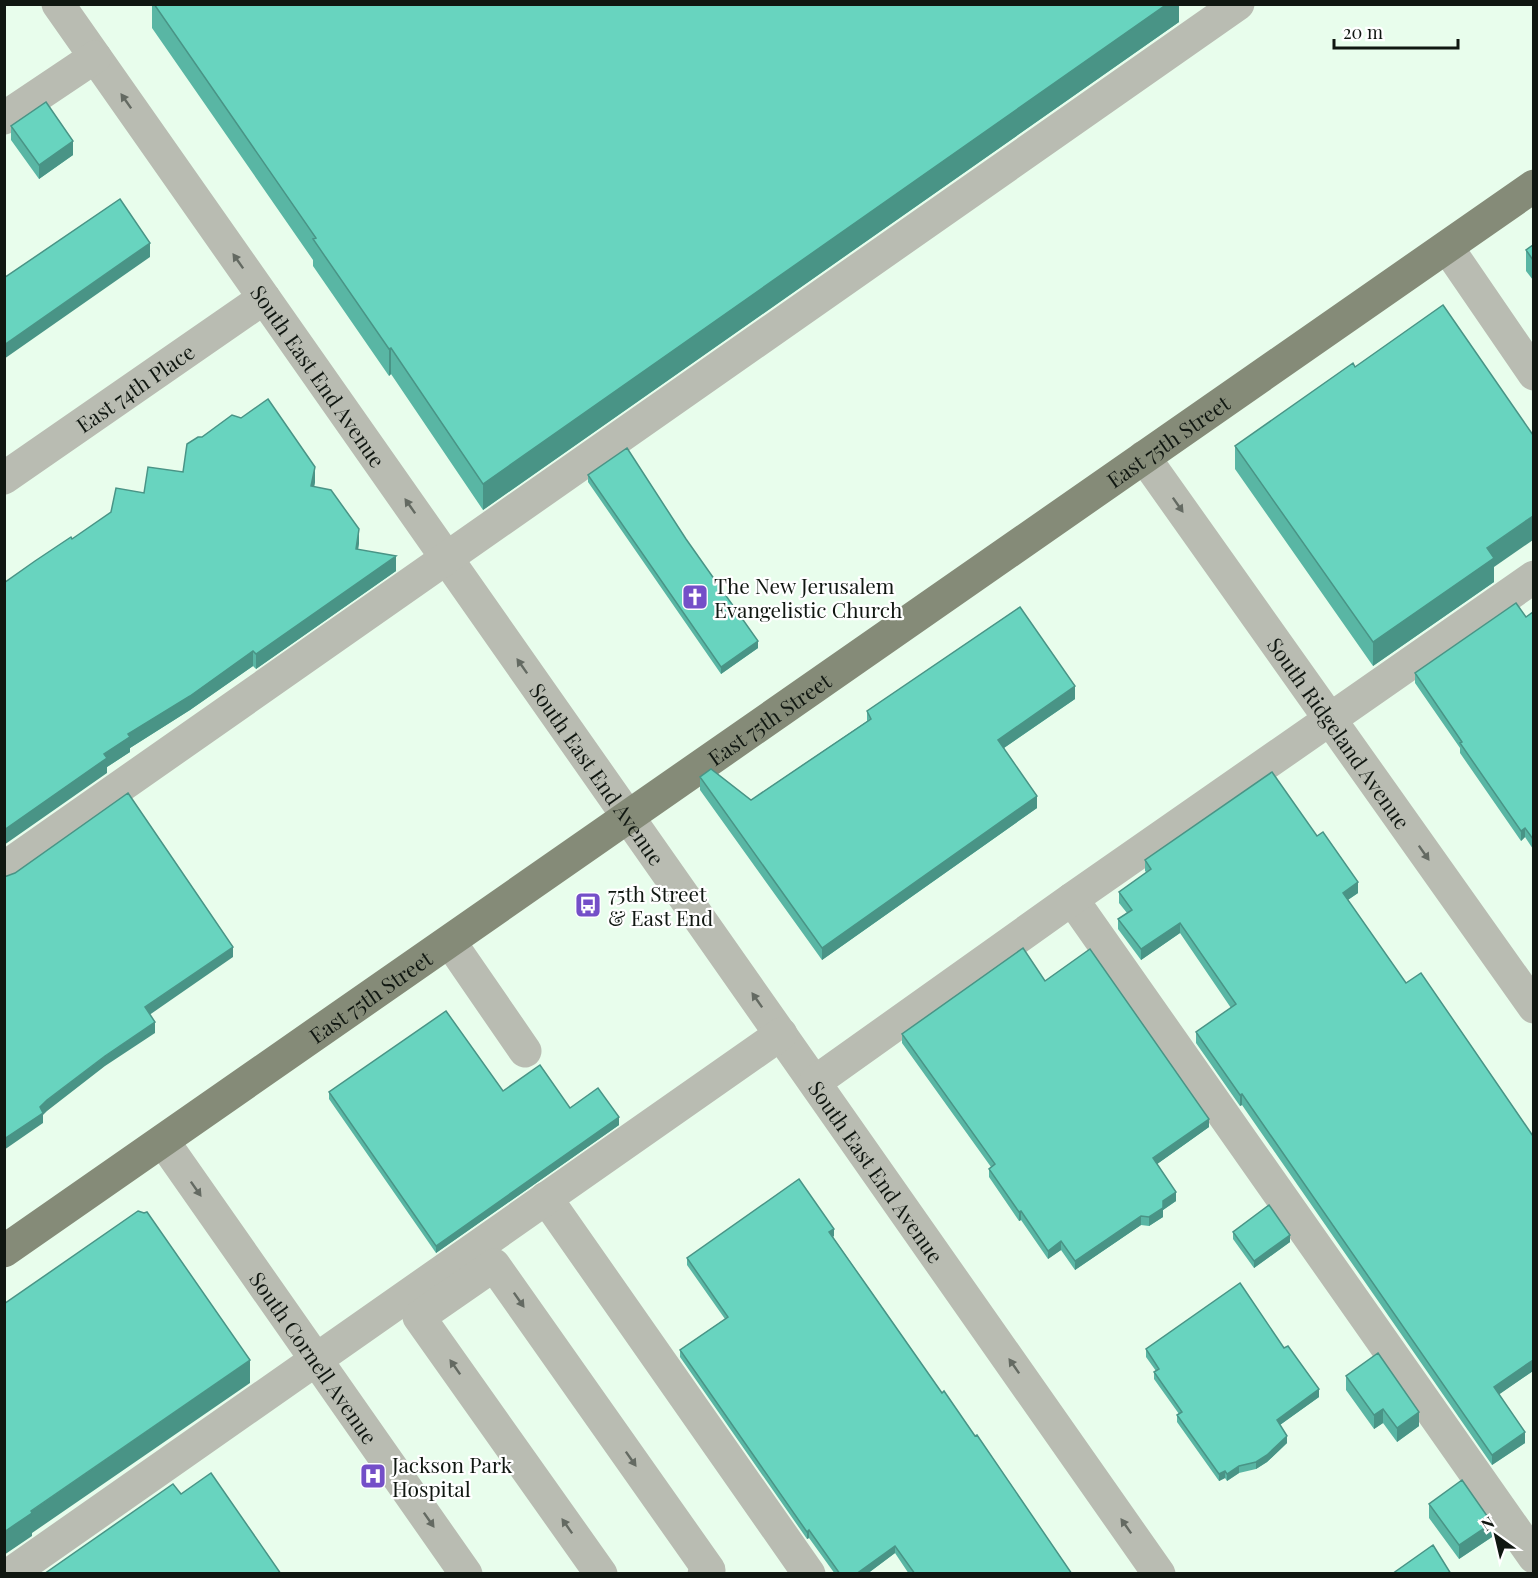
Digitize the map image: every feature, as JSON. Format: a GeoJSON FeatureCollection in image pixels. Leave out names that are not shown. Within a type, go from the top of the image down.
{"type":"FeatureCollection","features":[{"type":"Feature","properties":{"kind":"main road","name":"East 75th Street"},"geometry":{"type":"LineString","coordinates":[[4,1251],[1533,186]]}},
{"type":"Feature","properties":{"kind":"street"},"geometry":{"type":"LineString","coordinates":[[4,868],[1238,4]]}},
{"type":"Feature","properties":{"kind":"street","name":"South East End Avenue"},"geometry":{"type":"LineString","coordinates":[[66,8],[95,57],[1159,1574]]}},
{"type":"Feature","properties":{"kind":"street"},"geometry":{"type":"LineString","coordinates":[[4,118],[95,57]]}},
{"type":"Feature","properties":{"kind":"street"},"geometry":{"type":"LineString","coordinates":[[1447,246],[1533,374]]}},
{"type":"Feature","properties":{"kind":"street","name":"East 74th Place"},"geometry":{"type":"LineString","coordinates":[[4,478],[264,298]]}},
{"type":"Feature","properties":{"kind":"street","name":"South Ridgeland Avenue"},"geometry":{"type":"LineString","coordinates":[[1144,457],[1533,1007]]}},
{"type":"Feature","properties":{"kind":"street"},"geometry":{"type":"LineString","coordinates":[[814,1082],[1533,577]]}},
{"type":"Feature","properties":{"kind":"street"},"geometry":{"type":"LineString","coordinates":[[1072,899],[1533,1557]]}},
{"type":"Feature","properties":{"kind":"street"},"geometry":{"type":"LineString","coordinates":[[450,942],[525,1050]]}},
{"type":"Feature","properties":{"kind":"street"},"geometry":{"type":"LineString","coordinates":[[413,1307],[546,1198],[781,1034]]}},
{"type":"Feature","properties":{"kind":"street","name":"South Cornell Avenue"},"geometry":{"type":"LineString","coordinates":[[163,1141],[466,1574]]}},
{"type":"Feature","properties":{"kind":"street"},"geometry":{"type":"LineString","coordinates":[[546,1198],[809,1574]]}},
{"type":"Feature","properties":{"kind":"street"},"geometry":{"type":"LineString","coordinates":[[10,1574],[316,1359],[494,1264],[710,1570],[704,1574]]}},
{"type":"Feature","properties":{"kind":"street"},"geometry":{"type":"LineString","coordinates":[[413,1307],[601,1574]]}},
{"type":"Feature","properties":{"kind":"building"},"geometry":{"type":"Polygon","coordinates":[[[154,4],[1167,4],[483,484],[154,4]]]}},
{"type":"Feature","properties":{"kind":"building"},"geometry":{"type":"Polygon","coordinates":[[[46,102],[73,141],[39,165],[11,126],[46,102]]]}},
{"type":"Feature","properties":{"kind":"building"},"geometry":{"type":"Polygon","coordinates":[[[120,199],[150,243],[4,345],[4,278],[120,199]]]}},
{"type":"Feature","properties":{"kind":"building"},"geometry":{"type":"Polygon","coordinates":[[[1533,245],[1533,260],[1526,250],[1533,245]]]}},
{"type":"Feature","properties":{"kind":"building"},"geometry":{"type":"Polygon","coordinates":[[[1443,305],[1533,435],[1533,516],[1487,548],[1494,558],[1373,642],[1235,446],[1353,363],[1355,367],[1443,305]]]}},
{"type":"Feature","properties":{"kind":"building"},"geometry":{"type":"Polygon","coordinates":[[[268,399],[315,467],[311,486],[331,490],[359,529],[356,549],[396,556],[256,654],[253,651],[190,696],[128,734],[130,737],[104,754],[107,758],[4,830],[4,583],[111,512],[116,488],[144,493],[148,467],[183,472],[187,444],[202,437],[232,415],[241,418],[268,399]]]}},
{"type":"Feature","properties":{"kind":"building","name":"The New Jerusalem Evangelistic Church"},"geometry":{"type":"Polygon","coordinates":[[[627,448],[686,539],[758,641],[721,667],[588,475],[627,448]]]}},
{"type":"Feature","properties":{"kind":"building"},"geometry":{"type":"Polygon","coordinates":[[[1516,603],[1526,617],[1533,612],[1533,839],[1525,828],[1521,831],[1415,673],[1516,603]]]}},
{"type":"Feature","properties":{"kind":"building"},"geometry":{"type":"Polygon","coordinates":[[[1020,607],[1075,686],[998,740],[1037,796],[822,948],[700,777],[711,769],[751,800],[871,719],[867,711],[1020,607]]]}},
{"type":"Feature","properties":{"kind":"building"},"geometry":{"type":"Polygon","coordinates":[[[1272,772],[1317,836],[1323,832],[1358,882],[1343,893],[1406,983],[1421,973],[1533,1136],[1533,1360],[1494,1387],[1525,1432],[1492,1455],[1242,1094],[1240,1095],[1196,1032],[1236,1004],[1180,923],[1141,949],[1118,919],[1132,910],[1119,892],[1151,869],[1145,860],[1272,772]]]}},
{"type":"Feature","properties":{"kind":"building"},"geometry":{"type":"Polygon","coordinates":[[[128,793],[233,947],[145,1007],[155,1022],[47,1100],[40,1107],[43,1113],[4,1139],[4,877],[15,873],[128,793]]]}},
{"type":"Feature","properties":{"kind":"building"},"geometry":{"type":"Polygon","coordinates":[[[1023,948],[1045,981],[1090,949],[1209,1119],[1153,1158],[1176,1192],[1163,1201],[1163,1208],[1149,1217],[1141,1216],[1075,1261],[1061,1241],[1048,1251],[989,1169],[995,1164],[902,1034],[1023,948]]]}},
{"type":"Feature","properties":{"kind":"building"},"geometry":{"type":"Polygon","coordinates":[[[446,1011],[503,1091],[540,1065],[570,1108],[598,1088],[619,1117],[436,1246],[329,1092],[446,1011]]]}},
{"type":"Feature","properties":{"kind":"building"},"geometry":{"type":"Polygon","coordinates":[[[799,1179],[834,1229],[829,1232],[942,1393],[944,1391],[975,1436],[977,1435],[1072,1574],[915,1574],[895,1546],[856,1574],[840,1574],[809,1530],[807,1532],[680,1350],[728,1317],[687,1258],[799,1179]]]}},
{"type":"Feature","properties":{"kind":"building"},"geometry":{"type":"Polygon","coordinates":[[[1269,1205],[1290,1235],[1254,1261],[1233,1232],[1269,1205]]]}},
{"type":"Feature","properties":{"kind":"building"},"geometry":{"type":"Polygon","coordinates":[[[138,1211],[147,1212],[250,1360],[4,1532],[4,1304],[138,1211]]]}},
{"type":"Feature","properties":{"kind":"building"},"geometry":{"type":"Polygon","coordinates":[[[1240,1283],[1284,1348],[1288,1346],[1319,1389],[1277,1420],[1287,1436],[1267,1455],[1256,1462],[1239,1466],[1227,1474],[1225,1471],[1219,1474],[1177,1415],[1182,1412],[1154,1372],[1159,1369],[1146,1349],[1240,1283]]]}},
{"type":"Feature","properties":{"kind":"building"},"geometry":{"type":"Polygon","coordinates":[[[1378,1353],[1419,1412],[1397,1428],[1383,1409],[1374,1415],[1346,1376],[1378,1353]]]}},
{"type":"Feature","properties":{"kind":"building"},"geometry":{"type":"Polygon","coordinates":[[[211,1473],[281,1574],[44,1574],[173,1484],[181,1494],[211,1473]]]}},
{"type":"Feature","properties":{"kind":"building"},"geometry":{"type":"Polygon","coordinates":[[[1462,1480],[1492,1523],[1459,1545],[1429,1504],[1462,1480]]]}},
{"type":"Feature","properties":{"kind":"building"},"geometry":{"type":"Polygon","coordinates":[[[1433,1545],[1451,1574],[1392,1574],[1433,1545]]]}},
{"type":"Feature","properties":{"kind":"place","name":"The New Jerusalem Evangelistic Church"},"geometry":{"type":"Point","coordinates":[695,597]}},
{"type":"Feature","properties":{"kind":"place","name":"75th Street & East End"},"geometry":{"type":"Point","coordinates":[588,905]}},
{"type":"Feature","properties":{"kind":"place","name":"Jackson Park Hospital"},"geometry":{"type":"Point","coordinates":[373,1476]}}]}
